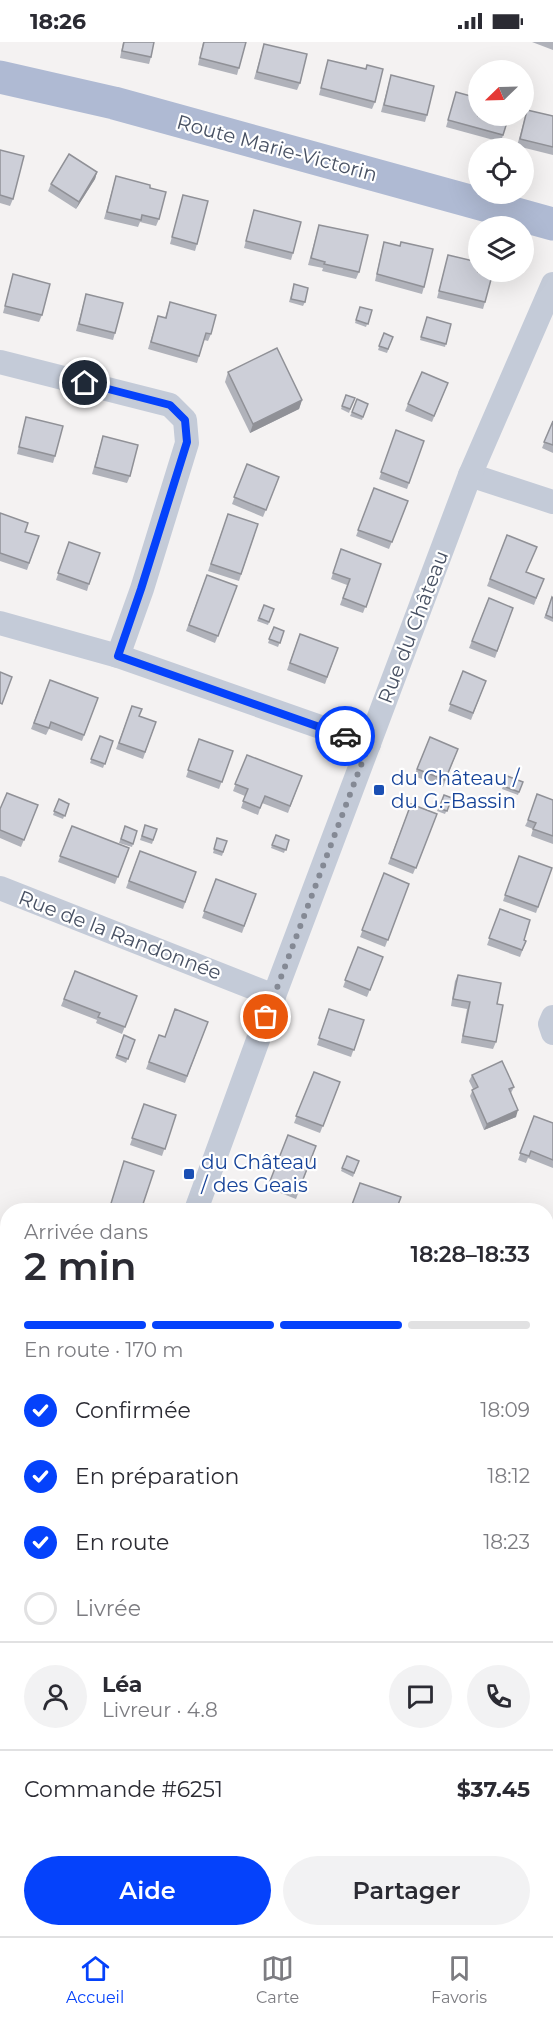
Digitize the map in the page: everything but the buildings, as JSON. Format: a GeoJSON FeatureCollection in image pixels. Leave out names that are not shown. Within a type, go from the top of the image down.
{"type":"FeatureCollection","features":[{"type":"Feature","properties":{"kind":"main road","name":"Route Marie-Victorin"},"geometry":{"type":"LineString","coordinates":[[0,77],[114,103],[553,224]]}},
{"type":"Feature","properties":{"kind":"street","name":"Rue du Château"},"geometry":{"type":"LineString","coordinates":[[199,1203],[470,475],[553,284]]}},
{"type":"Feature","properties":{"kind":"street"},"geometry":{"type":"LineString","coordinates":[[0,362],[170,405],[185,420],[187,442],[118,656]]}},
{"type":"Feature","properties":{"kind":"street"},"geometry":{"type":"LineString","coordinates":[[470,475],[553,502]]}},
{"type":"Feature","properties":{"kind":"street"},"geometry":{"type":"LineString","coordinates":[[0,623],[118,656],[369,744]]}},
{"type":"Feature","properties":{"kind":"street","name":"Rue de la Randonnée"},"geometry":{"type":"LineString","coordinates":[[0,888],[274,996]]}},
{"type":"Feature","properties":{"kind":"street"},"geometry":{"type":"LineString","coordinates":[[553,1017],[550,1024],[553,1033]]}},
{"type":"Feature","properties":{"kind":"way so far"},"geometry":{"type":"LineString","coordinates":[[266,1017],[369,744],[345,736]]}},
{"type":"Feature","properties":{"kind":"place","name":"du Château / du G.-Bassin"},"geometry":{"type":"Point","coordinates":[379,790]}},
{"type":"Feature","properties":{"kind":"place","name":"du Château / des Geais"},"geometry":{"type":"Point","coordinates":[189,1174]}},
{"type":"Feature","properties":{"kind":"route"},"geometry":{"type":"LineString","coordinates":[[85,383],[170,405],[185,420],[187,442],[118,656],[345,736]]}}]}
